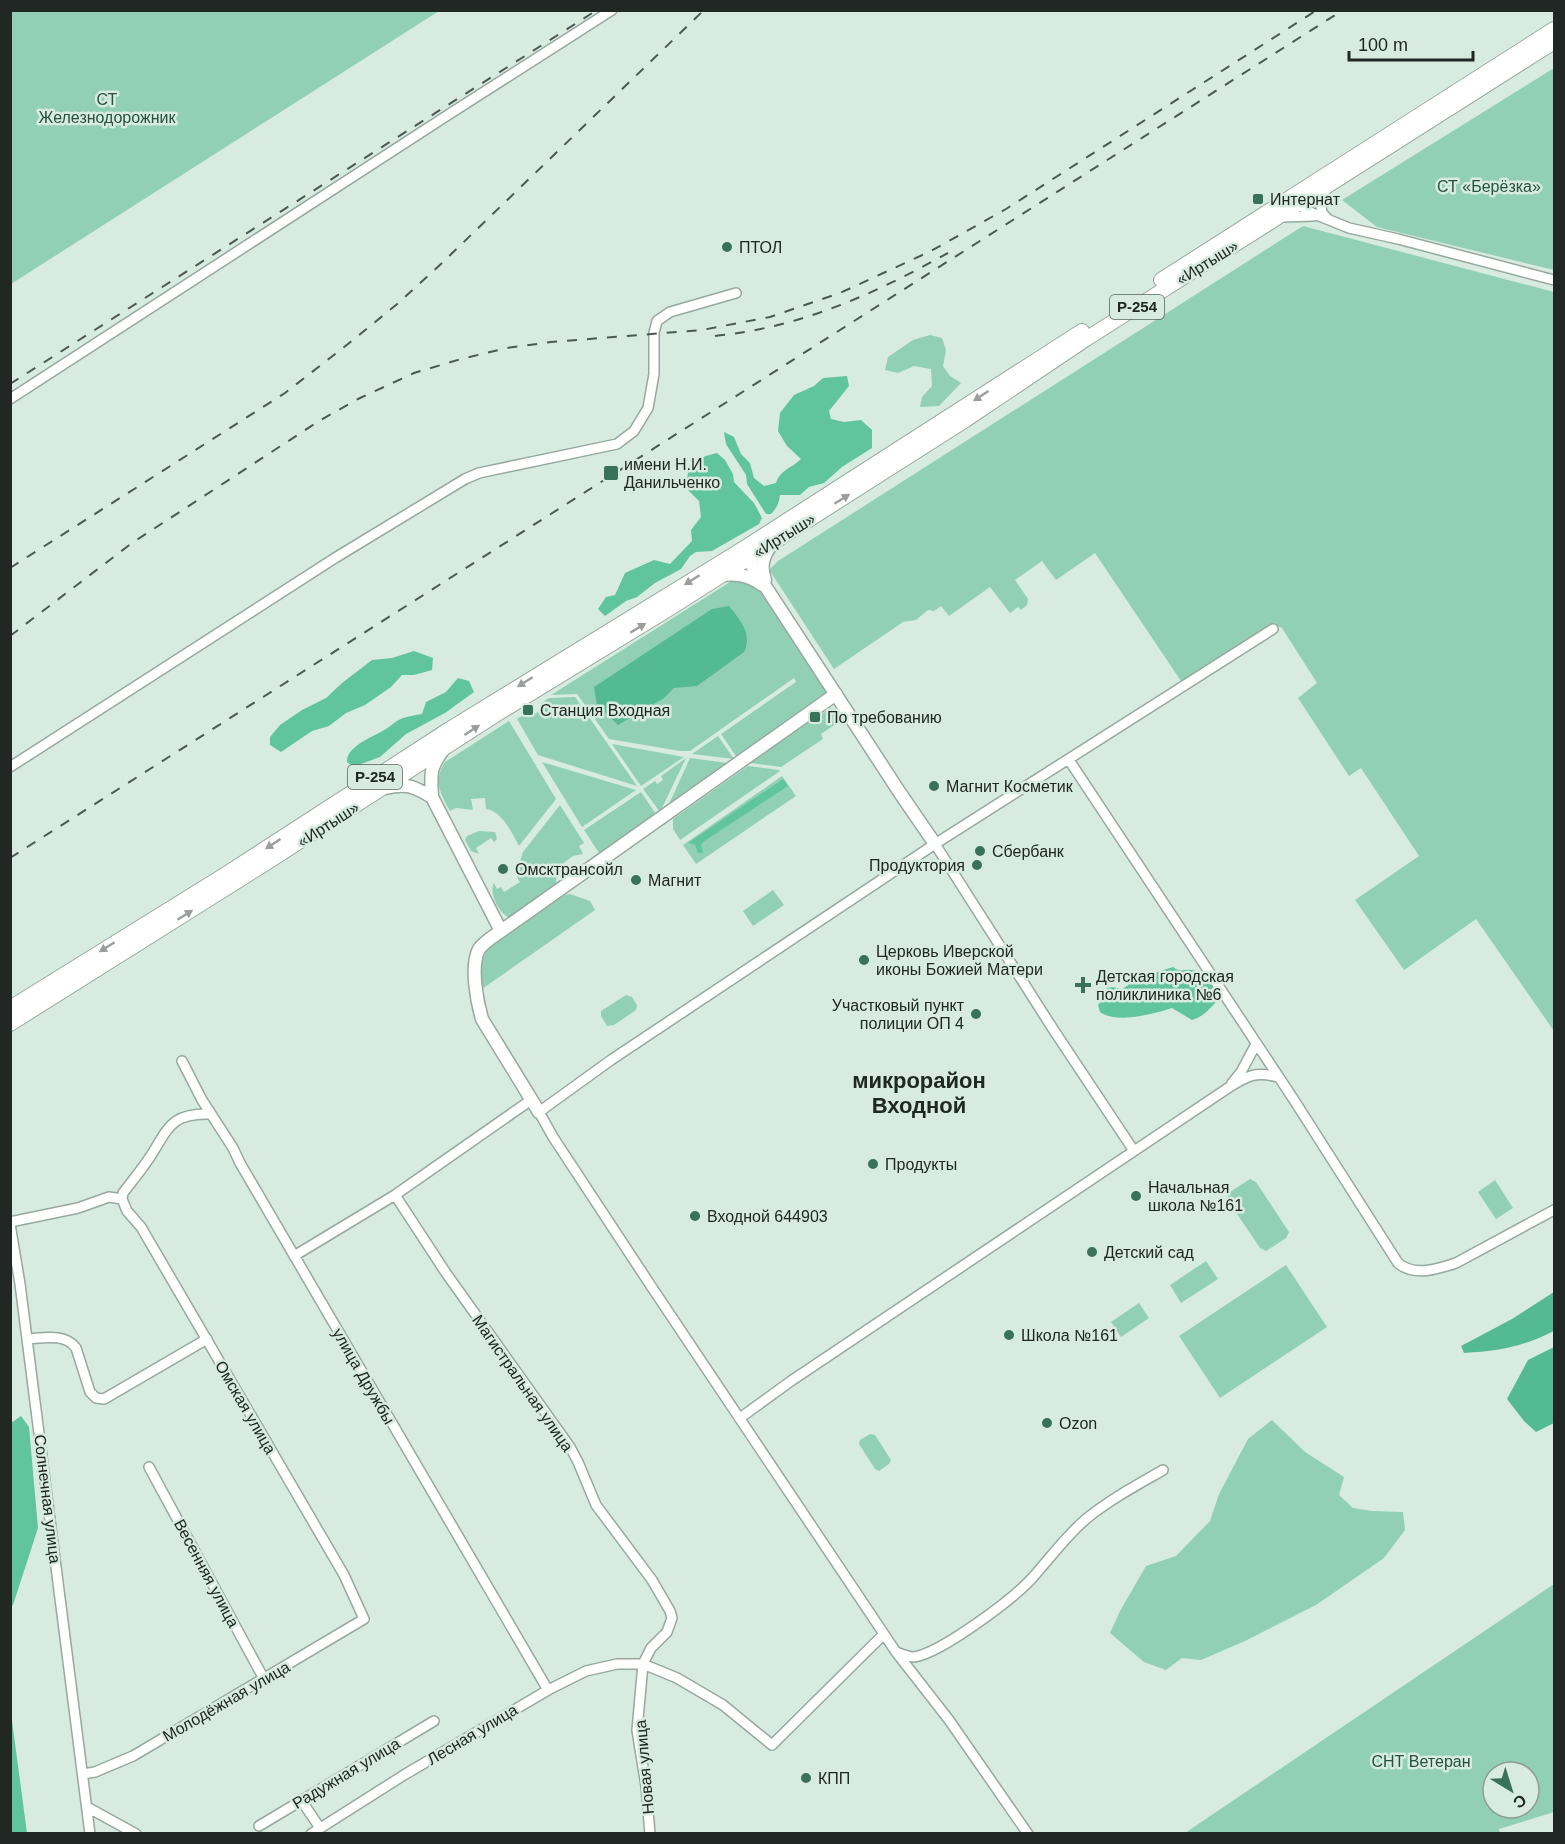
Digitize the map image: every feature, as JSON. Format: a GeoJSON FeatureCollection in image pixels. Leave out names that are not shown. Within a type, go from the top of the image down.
{"type":"FeatureCollection","features":[{"type":"Feature","properties":{"kind":"main road","name":"«Иртыш»"},"geometry":{"type":"LineString","coordinates":[[10,1008],[226,874],[457,724],[744,554],[1298,198],[1554,29]]}},
{"type":"Feature","properties":{"kind":"main road","name":"«Иртыш»"},"geometry":{"type":"LineString","coordinates":[[10,1024],[722,575],[744,554],[773,542],[967,419],[1086,339],[1277,218],[1298,198],[1332,183],[1554,42]]}},
{"type":"Feature","properties":{"kind":"street"},"geometry":{"type":"LineString","coordinates":[[10,399],[612,10]]}},
{"type":"Feature","properties":{"kind":"street"},"geometry":{"type":"LineString","coordinates":[[1325,218],[1320,199],[1332,183]]}},
{"type":"Feature","properties":{"kind":"street"},"geometry":{"type":"LineString","coordinates":[[1298,198],[1305,209],[1349,228],[1554,280]]}},
{"type":"Feature","properties":{"kind":"street"},"geometry":{"type":"LineString","coordinates":[[1277,218],[1304,215],[1325,218]]}},
{"type":"Feature","properties":{"kind":"street"},"geometry":{"type":"LineString","coordinates":[[10,767],[335,558],[465,479],[479,473],[618,444],[634,431],[648,408],[654,374],[654,333],[657,321],[670,312],[736,292]]}},
{"type":"Feature","properties":{"kind":"street"},"geometry":{"type":"LineString","coordinates":[[767,590],[762,564],[765,553],[773,542]]}},
{"type":"Feature","properties":{"kind":"street"},"geometry":{"type":"LineString","coordinates":[[744,554],[1134,1151]]}},
{"type":"Feature","properties":{"kind":"street"},"geometry":{"type":"LineString","coordinates":[[722,575],[733,573],[744,575],[756,580],[767,590]]}},
{"type":"Feature","properties":{"kind":"street"},"geometry":{"type":"LineString","coordinates":[[539,1112],[631,1047],[935,844],[1274,629]]}},
{"type":"Feature","properties":{"kind":"street"},"geometry":{"type":"LineString","coordinates":[[836,694],[482,945],[476,958],[475,977],[479,1008],[482,1019],[553,1137],[651,1286],[896,1652],[949,1720],[1028,1833]]}},
{"type":"Feature","properties":{"kind":"street"},"geometry":{"type":"LineString","coordinates":[[444,749],[433,764],[432,797],[501,931]]}},
{"type":"Feature","properties":{"kind":"street"},"geometry":{"type":"LineString","coordinates":[[1069,760],[1398,1263],[1405,1269],[1415,1271],[1440,1268],[1456,1263],[1554,1210]]}},
{"type":"Feature","properties":{"kind":"street"},"geometry":{"type":"LineString","coordinates":[[383,789],[398,785],[414,787],[432,797]]}},
{"type":"Feature","properties":{"kind":"street"},"geometry":{"type":"LineString","coordinates":[[1228,1088],[1241,1072],[1256,1044]]}},
{"type":"Feature","properties":{"kind":"street","name":"улица Дружбы"},"geometry":{"type":"LineString","coordinates":[[182,1061],[210,1114],[233,1148],[548,1690]]}},
{"type":"Feature","properties":{"kind":"street"},"geometry":{"type":"LineString","coordinates":[[740,1418],[791,1381],[1245,1077],[1257,1073],[1278,1077]]}},
{"type":"Feature","properties":{"kind":"street"},"geometry":{"type":"LineString","coordinates":[[294,1256],[395,1195],[531,1100]]}},
{"type":"Feature","properties":{"kind":"street"},"geometry":{"type":"LineString","coordinates":[[10,1223],[78,1208],[109,1197],[122,1199],[123,1193],[151,1155],[165,1131],[185,1116],[210,1114]]}},
{"type":"Feature","properties":{"kind":"street","name":"Магистральная улица"},"geometry":{"type":"LineString","coordinates":[[395,1195],[446,1273],[570,1447],[596,1505],[652,1580],[670,1611],[672,1618],[667,1632],[651,1648],[643,1664]]}},
{"type":"Feature","properties":{"kind":"street","name":"Омская улица"},"geometry":{"type":"LineString","coordinates":[[122,1199],[127,1211],[141,1227],[344,1575],[364,1619]]}},
{"type":"Feature","properties":{"kind":"street","name":"Солнечная улица"},"geometry":{"type":"LineString","coordinates":[[10,1223],[90,1833]]}},
{"type":"Feature","properties":{"kind":"street"},"geometry":{"type":"LineString","coordinates":[[27,1339],[59,1337],[72,1342],[90,1392],[96,1398],[104,1400],[207,1339]]}},
{"type":"Feature","properties":{"kind":"street","name":"Весенняя улица"},"geometry":{"type":"LineString","coordinates":[[149,1467],[264,1679]]}},
{"type":"Feature","properties":{"kind":"street"},"geometry":{"type":"LineString","coordinates":[[896,1652],[910,1657],[924,1654],[993,1612],[1033,1578],[1057,1548],[1087,1518],[1163,1470]]}},
{"type":"Feature","properties":{"kind":"street","name":"Молодёжная улица"},"geometry":{"type":"LineString","coordinates":[[83,1774],[95,1772],[133,1756],[364,1619]]}},
{"type":"Feature","properties":{"kind":"street"},"geometry":{"type":"LineString","coordinates":[[643,1664],[677,1678],[723,1705],[772,1744],[884,1634]]}},
{"type":"Feature","properties":{"kind":"street","name":"Лесная улица"},"geometry":{"type":"LineString","coordinates":[[316,1831],[404,1774],[548,1690],[586,1671],[617,1664],[643,1664]]}},
{"type":"Feature","properties":{"kind":"street","name":"Новая улица"},"geometry":{"type":"LineString","coordinates":[[643,1664],[637,1730],[646,1786],[650,1833]]}},
{"type":"Feature","properties":{"kind":"street","name":"Радужная улица"},"geometry":{"type":"LineString","coordinates":[[259,1826],[434,1721]]}},
{"type":"Feature","properties":{"kind":"street"},"geometry":{"type":"LineString","coordinates":[[301,1800],[316,1831]]}},
{"type":"Feature","properties":{"kind":"street"},"geometry":{"type":"LineString","coordinates":[[87,1807],[136,1833]]}},
{"type":"Feature","properties":{"kind":"green space","name":"СТ Железнодорожник"},"geometry":{"type":"Polygon","coordinates":[[[11,10],[439,10],[439,11],[11,284],[11,10]]]}},
{"type":"Feature","properties":{"kind":"green space","name":"СТ «Берёзка»"},"geometry":{"type":"Polygon","coordinates":[[[1554,68],[1554,270],[1377,227],[1342,200],[1554,68]]]}},
{"type":"Feature","properties":{"kind":"green space"},"geometry":{"type":"Polygon","coordinates":[[[1303,226],[1554,292],[1554,1031],[1476,919],[1404,970],[1355,900],[1419,856],[1361,768],[1349,776],[1298,698],[1317,683],[1282,628],[1276,625],[1263,631],[1181,681],[1095,553],[1056,580],[1042,561],[1015,580],[1028,599],[1027,605],[1021,610],[1018,607],[1010,613],[990,587],[949,616],[941,606],[934,611],[928,610],[916,620],[903,622],[834,669],[770,571],[778,561],[1303,226]]]}},
{"type":"Feature","properties":{"kind":"green space"},"geometry":{"type":"Polygon","coordinates":[[[930,335],[942,338],[946,350],[943,366],[950,376],[961,383],[939,406],[920,407],[922,397],[932,386],[931,369],[914,366],[898,373],[885,370],[888,357],[913,340],[930,335]]]}},
{"type":"Feature","properties":{"kind":"green space"},"geometry":{"type":"Polygon","coordinates":[[[740,581],[760,591],[827,689],[823,698],[794,715],[782,724],[775,734],[738,759],[721,734],[796,682],[794,678],[690,751],[609,739],[577,694],[551,695],[730,582],[740,581]]]}},
{"type":"Feature","properties":{"kind":"green space"},"geometry":{"type":"Polygon","coordinates":[[[575,697],[637,786],[538,755],[517,719],[525,714],[528,718],[543,709],[540,704],[549,698],[575,697]]]}},
{"type":"Feature","properties":{"kind":"green space"},"geometry":{"type":"Polygon","coordinates":[[[829,708],[840,709],[846,717],[821,734],[823,739],[781,767],[751,763],[811,720],[816,719],[820,722],[823,719],[820,716],[829,708]]]}},
{"type":"Feature","properties":{"kind":"green space"},"geometry":{"type":"Polygon","coordinates":[[[509,721],[556,799],[519,846],[502,818],[486,809],[485,798],[471,799],[473,810],[456,808],[450,811],[439,787],[439,775],[445,762],[509,721]]]}},
{"type":"Feature","properties":{"kind":"green space"},"geometry":{"type":"Polygon","coordinates":[[[718,736],[734,759],[692,754],[718,736]]]}},
{"type":"Feature","properties":{"kind":"green space"},"geometry":{"type":"Polygon","coordinates":[[[612,744],[684,757],[641,786],[612,744]]]}},
{"type":"Feature","properties":{"kind":"green space"},"geometry":{"type":"Polygon","coordinates":[[[686,758],[660,812],[643,789],[655,781],[657,784],[663,780],[661,776],[686,758]]]}},
{"type":"Feature","properties":{"kind":"green space"},"geometry":{"type":"Polygon","coordinates":[[[690,758],[735,764],[665,813],[690,758]]]}},
{"type":"Feature","properties":{"kind":"green space"},"geometry":{"type":"Polygon","coordinates":[[[542,762],[636,790],[582,827],[542,762]]]}},
{"type":"Feature","properties":{"kind":"green space"},"geometry":{"type":"Polygon","coordinates":[[[748,766],[780,771],[680,840],[673,829],[673,819],[748,766]]]}},
{"type":"Feature","properties":{"kind":"green space"},"geometry":{"type":"Polygon","coordinates":[[[782,776],[796,796],[696,864],[683,845],[782,776]]]}},
{"type":"Feature","properties":{"kind":"green space"},"geometry":{"type":"Polygon","coordinates":[[[641,792],[658,817],[601,856],[584,830],[641,792]]]}},
{"type":"Feature","properties":{"kind":"green space"},"geometry":{"type":"Polygon","coordinates":[[[560,805],[584,843],[579,846],[583,854],[573,856],[558,867],[556,881],[559,887],[515,917],[507,917],[499,909],[495,900],[492,891],[494,883],[497,889],[501,887],[504,892],[520,882],[517,877],[519,874],[514,868],[519,865],[523,852],[560,805]]]}},
{"type":"Feature","properties":{"kind":"green space"},"geometry":{"type":"Polygon","coordinates":[[[479,831],[495,832],[497,839],[494,842],[491,838],[476,848],[479,854],[471,851],[465,840],[467,836],[479,831]]]}},
{"type":"Feature","properties":{"kind":"green space"},"geometry":{"type":"Polygon","coordinates":[[[773,890],[784,905],[753,926],[743,911],[773,890]]]}},
{"type":"Feature","properties":{"kind":"green space"},"geometry":{"type":"Polygon","coordinates":[[[570,894],[590,901],[595,910],[482,989],[481,966],[487,949],[564,895],[570,894]]]}},
{"type":"Feature","properties":{"kind":"green space"},"geometry":{"type":"Polygon","coordinates":[[[626,995],[632,997],[637,1005],[636,1010],[614,1025],[607,1026],[601,1016],[601,1011],[626,995]]]}},
{"type":"Feature","properties":{"kind":"green space"},"geometry":{"type":"Polygon","coordinates":[[[1250,1179],[1256,1182],[1289,1232],[1286,1238],[1266,1251],[1260,1248],[1227,1199],[1230,1192],[1250,1179]]]}},
{"type":"Feature","properties":{"kind":"green space"},"geometry":{"type":"Polygon","coordinates":[[[1495,1180],[1513,1208],[1496,1219],[1478,1192],[1495,1180]]]}},
{"type":"Feature","properties":{"kind":"green space"},"geometry":{"type":"Polygon","coordinates":[[[1206,1261],[1218,1279],[1181,1303],[1170,1285],[1206,1261]]]}},
{"type":"Feature","properties":{"kind":"green space"},"geometry":{"type":"Polygon","coordinates":[[[1286,1265],[1327,1327],[1220,1398],[1179,1336],[1286,1265]]]}},
{"type":"Feature","properties":{"kind":"green space"},"geometry":{"type":"Polygon","coordinates":[[[1139,1303],[1149,1318],[1121,1337],[1111,1322],[1139,1303]]]}},
{"type":"Feature","properties":{"kind":"green space"},"geometry":{"type":"Polygon","coordinates":[[[1272,1420],[1305,1452],[1344,1477],[1339,1495],[1353,1508],[1403,1512],[1405,1530],[1384,1558],[1316,1605],[1245,1641],[1201,1660],[1182,1658],[1166,1670],[1144,1662],[1110,1633],[1120,1611],[1146,1566],[1176,1556],[1210,1521],[1219,1494],[1248,1439],[1272,1420]]]}},
{"type":"Feature","properties":{"kind":"green space"},"geometry":{"type":"Polygon","coordinates":[[[870,1434],[875,1435],[891,1460],[879,1471],[875,1469],[859,1444],[860,1440],[870,1434]]]}},
{"type":"Feature","properties":{"kind":"green space","name":"СНТ Ветеран"},"geometry":{"type":"Polygon","coordinates":[[[1554,1584],[1554,1812],[1541,1816],[1541,1760],[1481,1760],[1481,1820],[1528,1820],[1499,1829],[1500,1833],[1185,1833],[1554,1584]]]}},
{"type":"Feature","properties":{"kind":"shaded area"},"geometry":{"type":"Polygon","coordinates":[[[847,376],[849,386],[829,411],[831,419],[844,422],[861,420],[872,430],[872,448],[842,467],[824,483],[809,487],[800,495],[780,495],[775,510],[771,514],[766,514],[747,484],[746,475],[726,444],[724,432],[734,437],[741,454],[750,463],[754,478],[764,486],[776,483],[783,472],[801,459],[787,446],[778,431],[780,413],[794,395],[814,386],[823,378],[847,376]]]}},
{"type":"Feature","properties":{"kind":"shaded area"},"geometry":{"type":"Polygon","coordinates":[[[717,453],[725,460],[733,474],[734,482],[754,503],[762,518],[759,524],[712,551],[696,552],[690,556],[681,569],[605,616],[598,609],[606,597],[615,595],[625,573],[654,560],[670,564],[692,541],[691,530],[701,517],[699,501],[687,489],[688,474],[697,460],[717,453]]]}},
{"type":"Feature","properties":{"kind":"shaded area"},"geometry":{"type":"Polygon","coordinates":[[[729,606],[746,633],[744,652],[697,686],[674,688],[664,698],[618,725],[597,705],[594,687],[712,609],[729,606]]]}},
{"type":"Feature","properties":{"kind":"shaded area"},"geometry":{"type":"Polygon","coordinates":[[[414,651],[433,658],[432,670],[414,675],[402,675],[391,687],[365,705],[346,713],[329,726],[312,731],[281,752],[270,745],[270,737],[280,725],[326,698],[372,660],[392,658],[414,651]]]}},
{"type":"Feature","properties":{"kind":"shaded area"},"geometry":{"type":"Polygon","coordinates":[[[458,678],[469,681],[474,692],[445,713],[406,734],[380,757],[353,767],[347,762],[348,756],[356,746],[401,719],[422,714],[426,702],[446,692],[458,678]]]}},
{"type":"Feature","properties":{"kind":"shaded area"},"geometry":{"type":"Polygon","coordinates":[[[783,779],[788,786],[701,844],[703,853],[698,853],[695,845],[688,843],[783,779]]]}},
{"type":"Feature","properties":{"kind":"shaded area"},"geometry":{"type":"Polygon","coordinates":[[[1173,967],[1202,973],[1216,987],[1218,992],[1215,1003],[1202,1015],[1192,1020],[1172,1008],[1125,1018],[1107,1016],[1100,1012],[1098,1005],[1107,988],[1122,989],[1148,975],[1173,967]]]}},
{"type":"Feature","properties":{"kind":"shaded area"},"geometry":{"type":"Polygon","coordinates":[[[1554,1292],[1554,1331],[1532,1341],[1510,1347],[1464,1353],[1461,1346],[1512,1319],[1554,1292]]]}},
{"type":"Feature","properties":{"kind":"shaded area"},"geometry":{"type":"Polygon","coordinates":[[[1554,1347],[1554,1423],[1536,1432],[1507,1399],[1528,1360],[1554,1347]]]}},
{"type":"Feature","properties":{"kind":"shaded area"},"geometry":{"type":"Polygon","coordinates":[[[21,1416],[29,1427],[38,1528],[11,1607],[11,1423],[21,1416]]]}},
{"type":"Feature","properties":{"kind":"shaded area"},"geometry":{"type":"Polygon","coordinates":[[[11,1713],[27,1833],[11,1833],[11,1713]]]}},
{"type":"Feature","properties":{"kind":"railway"},"geometry":{"type":"LineString","coordinates":[[10,384],[597,10]]}},
{"type":"Feature","properties":{"kind":"railway"},"geometry":{"type":"LineString","coordinates":[[10,568],[285,393],[348,344],[442,263],[704,10]]}},
{"type":"Feature","properties":{"kind":"railway"},"geometry":{"type":"LineString","coordinates":[[10,636],[132,543],[319,421],[358,399],[414,373],[507,348],[551,342],[702,330],[770,317],[840,293],[931,251],[1006,209],[1317,10]]}},
{"type":"Feature","properties":{"kind":"railway"},"geometry":{"type":"LineString","coordinates":[[10,858],[1343,10]]}},
{"type":"Feature","properties":{"kind":"railway"},"geometry":{"type":"LineString","coordinates":[[715,336],[777,325],[836,307],[892,282],[948,253]]}},
{"type":"Feature","properties":{"kind":"place","name":"Интернат"},"geometry":{"type":"Point","coordinates":[1258,199]}},
{"type":"Feature","properties":{"kind":"place","name":"ПТОЛ"},"geometry":{"type":"Point","coordinates":[727,247]}},
{"type":"Feature","properties":{"kind":"place","name":"имени Н.И. Данильченко"},"geometry":{"type":"Point","coordinates":[611,473]}},
{"type":"Feature","properties":{"kind":"place","name":"Станция Входная"},"geometry":{"type":"Point","coordinates":[528,710]}},
{"type":"Feature","properties":{"kind":"place","name":"По требованию"},"geometry":{"type":"Point","coordinates":[815,717]}},
{"type":"Feature","properties":{"kind":"place","name":"Магнит Косметик"},"geometry":{"type":"Point","coordinates":[934,786]}},
{"type":"Feature","properties":{"kind":"place","name":"Сбербанк"},"geometry":{"type":"Point","coordinates":[980,851]}},
{"type":"Feature","properties":{"kind":"place","name":"Продуктория"},"geometry":{"type":"Point","coordinates":[977,865]}},
{"type":"Feature","properties":{"kind":"place","name":"Омсктрансойл"},"geometry":{"type":"Point","coordinates":[503,869]}},
{"type":"Feature","properties":{"kind":"place","name":"Магнит"},"geometry":{"type":"Point","coordinates":[636,880]}},
{"type":"Feature","properties":{"kind":"place","name":"Церковь Иверской иконы Божией Матери"},"geometry":{"type":"Point","coordinates":[864,960]}},
{"type":"Feature","properties":{"kind":"place","name":"Детская городская поликлиника №6"},"geometry":{"type":"Point","coordinates":[1083,985]}},
{"type":"Feature","properties":{"kind":"place","name":"Участковый пункт полиции ОП 4"},"geometry":{"type":"Point","coordinates":[976,1014]}},
{"type":"Feature","properties":{"kind":"place","name":"Продукты"},"geometry":{"type":"Point","coordinates":[873,1164]}},
{"type":"Feature","properties":{"kind":"place","name":"Начальная школа №161"},"geometry":{"type":"Point","coordinates":[1136,1196]}},
{"type":"Feature","properties":{"kind":"place","name":"Входной 644903"},"geometry":{"type":"Point","coordinates":[695,1216]}},
{"type":"Feature","properties":{"kind":"place","name":"Детский сад"},"geometry":{"type":"Point","coordinates":[1092,1252]}},
{"type":"Feature","properties":{"kind":"place","name":"Школа №161"},"geometry":{"type":"Point","coordinates":[1009,1335]}},
{"type":"Feature","properties":{"kind":"place","name":"Ozon"},"geometry":{"type":"Point","coordinates":[1047,1423]}},
{"type":"Feature","properties":{"kind":"place","name":"КПП"},"geometry":{"type":"Point","coordinates":[806,1778]}},
{"type":"Feature","properties":{"kind":"district","name":"микрорайон Входной"},"geometry":{"type":"Point","coordinates":[919,1092]}}]}
